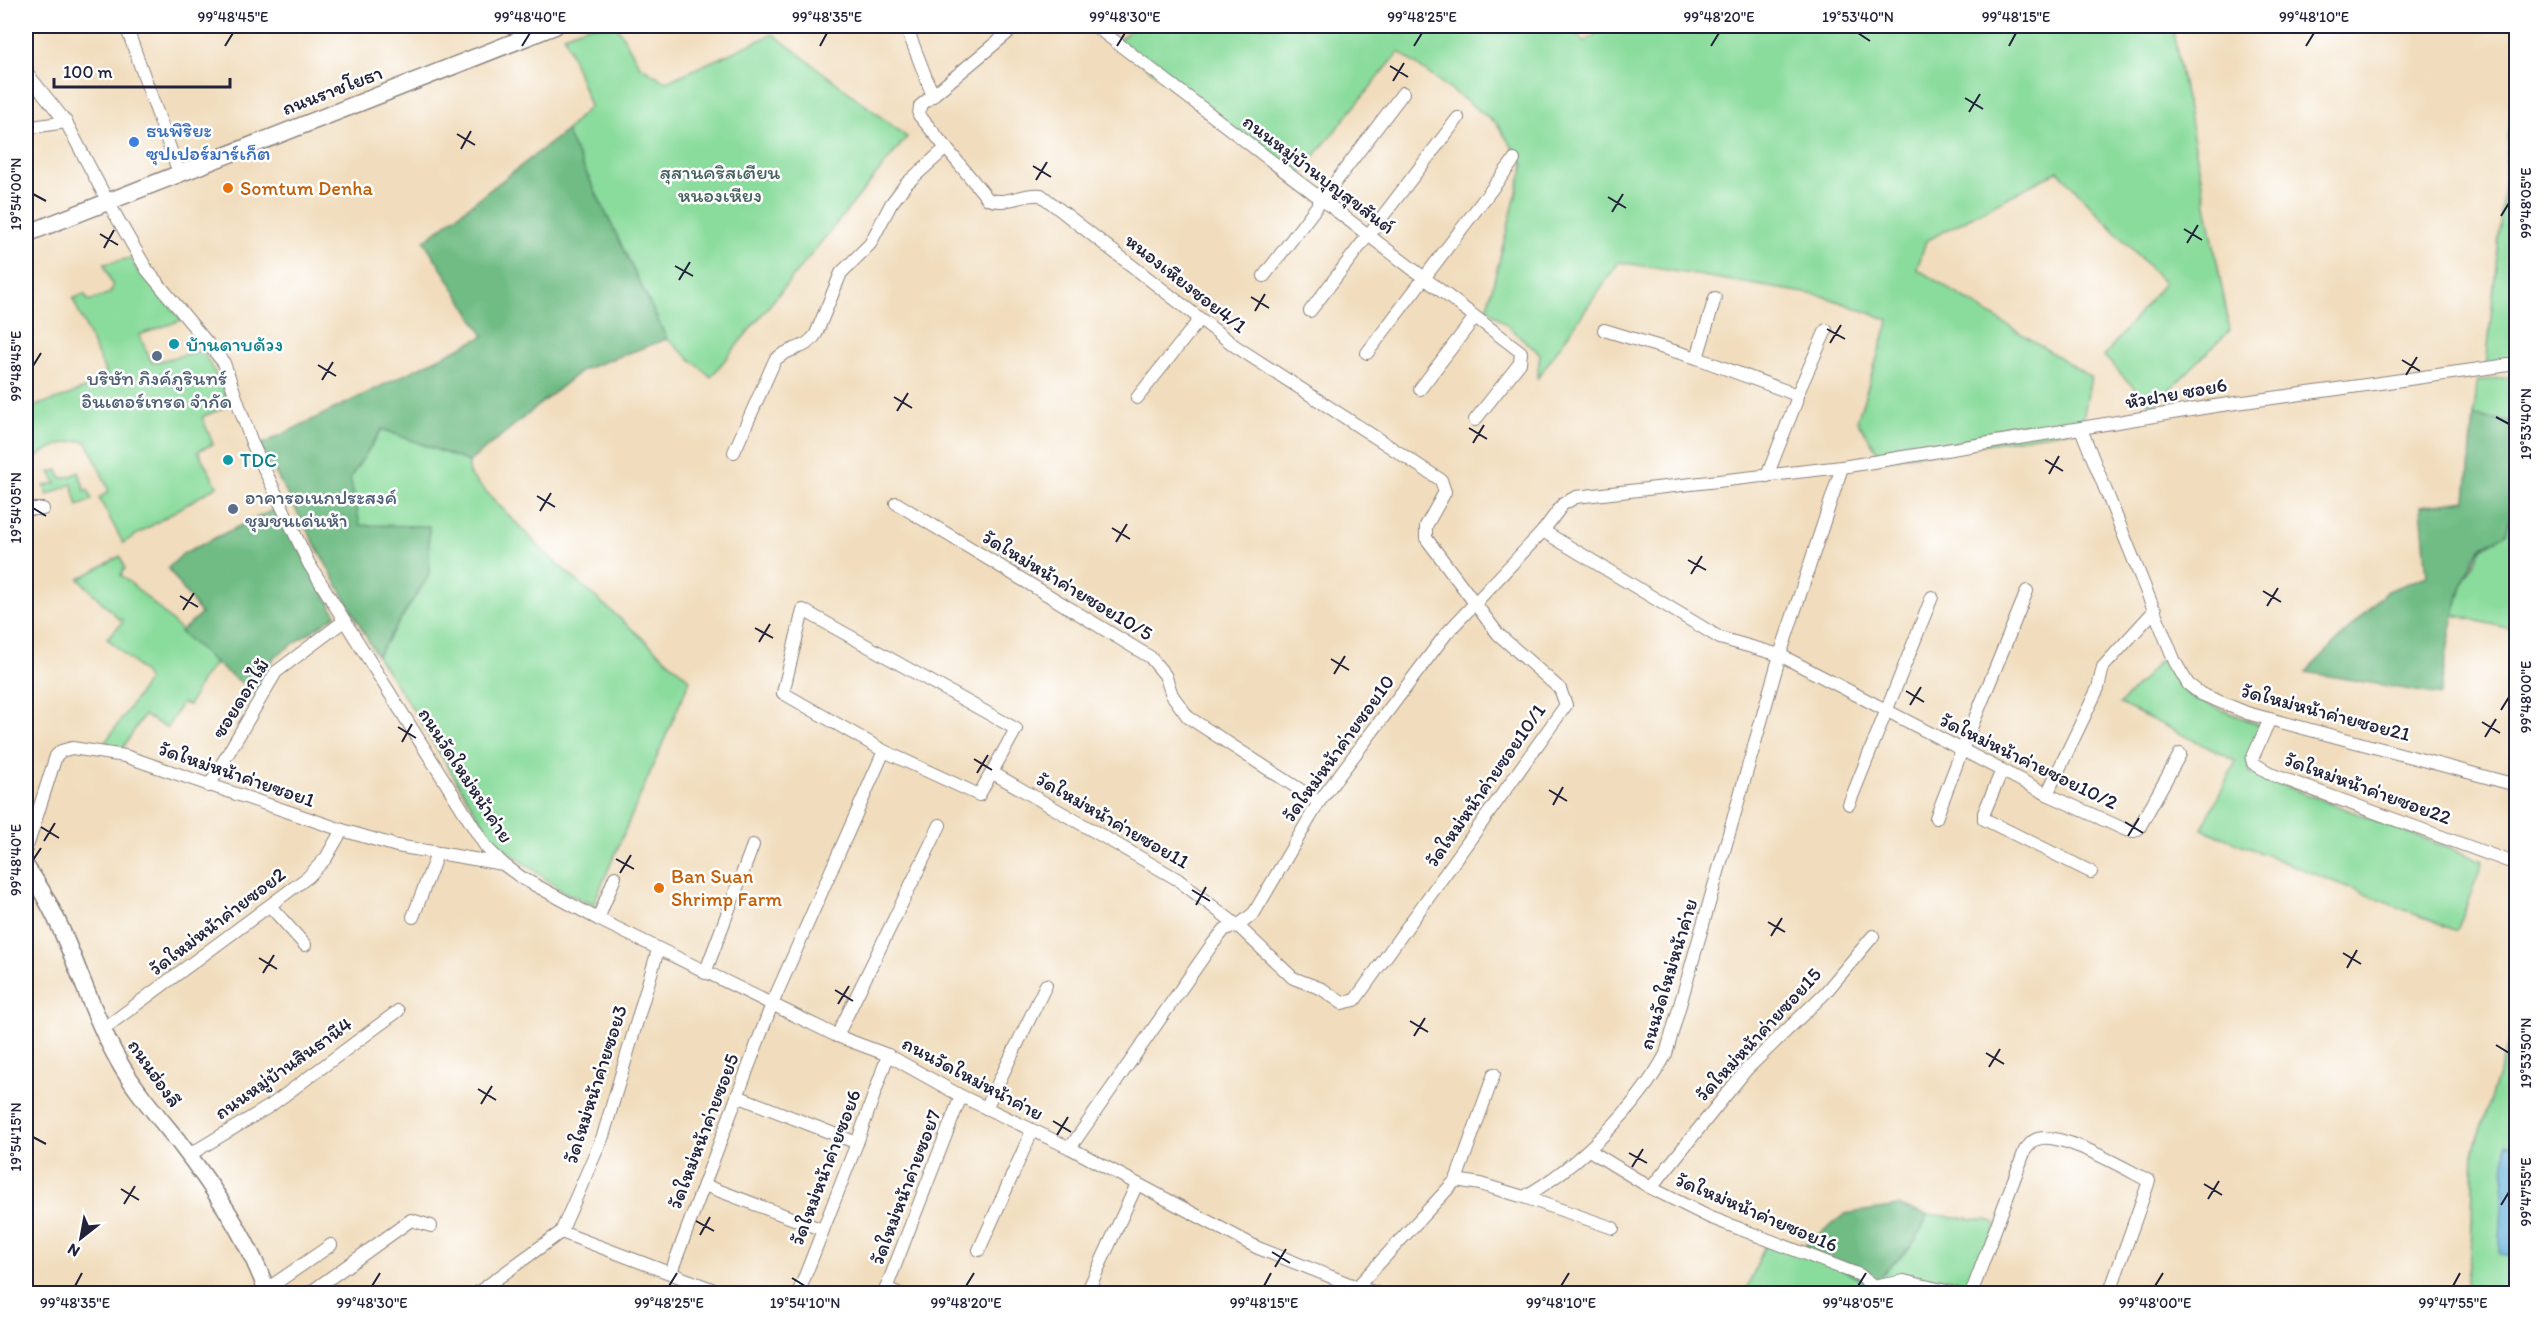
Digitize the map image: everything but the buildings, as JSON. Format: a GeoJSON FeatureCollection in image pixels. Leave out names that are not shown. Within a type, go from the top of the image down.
{"type":"FeatureCollection","features":[{"type":"Feature","properties":{"kind":"main road","name":"ถนนราชโยธา"},"geometry":{"type":"LineString","coordinates":[[26,234],[555,26]]}},
{"type":"Feature","properties":{"kind":"main road","name":"ถนนฮ่องลี"},"geometry":{"type":"LineString","coordinates":[[26,867],[50,905],[102,1030],[131,1080],[223,1203],[258,1267],[268,1291]]}},
{"type":"Feature","properties":{"kind":"street"},"geometry":{"type":"LineString","coordinates":[[126,26],[179,173]]}},
{"type":"Feature","properties":{"kind":"street"},"geometry":{"type":"LineString","coordinates":[[906,26],[933,96]]}},
{"type":"Feature","properties":{"kind":"street","name":"หนองเหียงซอย4/1"},"geometry":{"type":"LineString","coordinates":[[1016,26],[920,106],[919,115],[988,199],[999,203],[1028,194],[1041,195],[1235,346],[1441,480],[1445,492],[1426,526],[1426,538],[1475,602]]}},
{"type":"Feature","properties":{"kind":"street","name":"ถนนหมู่บ้านบุญสุขสันต์"},"geometry":{"type":"LineString","coordinates":[[1095,26],[1521,352],[1520,363],[1475,420]]}},
{"type":"Feature","properties":{"kind":"street","name":"ถนนวัดใหม่หน้าค่าย"},"geometry":{"type":"LineString","coordinates":[[26,72],[66,122],[147,270],[224,363],[252,443],[309,564],[486,847],[503,864],[522,878],[658,950],[837,1036],[888,1055],[962,1096],[1070,1148],[1258,1248],[1357,1287],[1380,1293]]}},
{"type":"Feature","properties":{"kind":"street"},"geometry":{"type":"LineString","coordinates":[[1264,276],[1320,199],[1403,93]]}},
{"type":"Feature","properties":{"kind":"street"},"geometry":{"type":"LineString","coordinates":[[1310,311],[1458,118]]}},
{"type":"Feature","properties":{"kind":"street"},"geometry":{"type":"LineString","coordinates":[[26,128],[66,122]]}},
{"type":"Feature","properties":{"kind":"street"},"geometry":{"type":"LineString","coordinates":[[734,452],[775,360],[785,351],[810,344],[841,273],[870,244],[891,204],[906,184],[946,148]]}},
{"type":"Feature","properties":{"kind":"street"},"geometry":{"type":"LineString","coordinates":[[1367,353],[1514,160]]}},
{"type":"Feature","properties":{"kind":"street"},"geometry":{"type":"LineString","coordinates":[[1697,358],[1715,298]]}},
{"type":"Feature","properties":{"kind":"street"},"geometry":{"type":"LineString","coordinates":[[1420,389],[1475,317]]}},
{"type":"Feature","properties":{"kind":"street"},"geometry":{"type":"LineString","coordinates":[[1137,398],[1200,319]]}},
{"type":"Feature","properties":{"kind":"street"},"geometry":{"type":"LineString","coordinates":[[1604,330],[1697,358],[1797,395]]}},
{"type":"Feature","properties":{"kind":"street"},"geometry":{"type":"LineString","coordinates":[[1767,476],[1797,395],[1826,330]]}},
{"type":"Feature","properties":{"kind":"street","name":"หัวฝาย ซอย6"},"geometry":{"type":"LineString","coordinates":[[1543,531],[1563,504],[1576,496],[1842,467],[2215,406],[2517,364]]}},
{"type":"Feature","properties":{"kind":"street","name":"วัดใหม่หน้าค่ายซอย21"},"geometry":{"type":"LineString","coordinates":[[2081,429],[2175,662],[2188,684],[2200,694],[2247,713],[2517,785]]}},
{"type":"Feature","properties":{"kind":"street","name":"ถนนวัดใหม่หน้าค่าย"},"geometry":{"type":"LineString","coordinates":[[1524,1197],[1542,1187],[1588,1150],[1652,1079],[1666,1054],[1780,655],[1842,467]]}},
{"type":"Feature","properties":{"kind":"street","name":"วัดใหม่หน้าค่ายซอย10/5"},"geometry":{"type":"LineString","coordinates":[[896,503],[1150,657],[1165,675],[1172,695],[1188,717],[1319,802]]}},
{"type":"Feature","properties":{"kind":"street"},"geometry":{"type":"LineString","coordinates":[[26,509],[43,509]]}},
{"type":"Feature","properties":{"kind":"street","name":"วัดใหม่หน้าค่ายซอย10"},"geometry":{"type":"LineString","coordinates":[[1070,1148],[1211,946],[1225,929],[1239,926],[1254,913],[1319,802],[1446,634],[1543,531]]}},
{"type":"Feature","properties":{"kind":"street","name":"วัดใหม่หน้าค่ายซอย10/2"},"geometry":{"type":"LineString","coordinates":[[1543,531],[1720,638],[1780,655],[2047,794],[2126,830],[2134,831],[2139,828],[2180,754]]}},
{"type":"Feature","properties":{"kind":"street"},"geometry":{"type":"LineString","coordinates":[[1936,818],[2027,591]]}},
{"type":"Feature","properties":{"kind":"street"},"geometry":{"type":"LineString","coordinates":[[1849,804],[1932,597]]}},
{"type":"Feature","properties":{"kind":"street","name":"วัดใหม่หน้าค่ายซอย10/1"},"geometry":{"type":"LineString","coordinates":[[1239,926],[1293,978],[1322,989],[1342,1003],[1355,1000],[1566,705],[1560,689],[1498,634],[1475,602]]}},
{"type":"Feature","properties":{"kind":"street"},"geometry":{"type":"LineString","coordinates":[[803,610],[1016,729],[979,795],[884,752],[783,693],[803,610]]}},
{"type":"Feature","properties":{"kind":"street"},"geometry":{"type":"LineString","coordinates":[[2047,794],[2098,688],[2103,668],[2155,610]]}},
{"type":"Feature","properties":{"kind":"street","name":"ซอยดอกไม้"},"geometry":{"type":"LineString","coordinates":[[209,786],[276,672],[344,621]]}},
{"type":"Feature","properties":{"kind":"street","name":"วัดใหม่หน้าค่ายซอย22"},"geometry":{"type":"LineString","coordinates":[[2270,719],[2252,759],[2253,763],[2273,775],[2517,864]]}},
{"type":"Feature","properties":{"kind":"street","name":"วัดใหม่หน้าค่ายซอย1"},"geometry":{"type":"LineString","coordinates":[[26,850],[56,756],[61,751],[72,748],[125,756],[209,786],[397,846],[503,864]]}},
{"type":"Feature","properties":{"kind":"street","name":"วัดใหม่หน้าค่ายซอย5"},"geometry":{"type":"LineString","coordinates":[[671,1272],[772,1004],[884,752]]}},
{"type":"Feature","properties":{"kind":"street"},"geometry":{"type":"LineString","coordinates":[[2002,770],[1984,813],[1984,819],[2091,872]]}},
{"type":"Feature","properties":{"kind":"street","name":"วัดใหม่หน้าค่ายซอย11"},"geometry":{"type":"LineString","coordinates":[[993,773],[1177,879],[1239,926]]}},
{"type":"Feature","properties":{"kind":"street"},"geometry":{"type":"LineString","coordinates":[[837,1036],[940,825]]}},
{"type":"Feature","properties":{"kind":"street","name":"วัดใหม่หน้าค่ายซอย2"},"geometry":{"type":"LineString","coordinates":[[102,1030],[308,877],[326,858],[342,830]]}},
{"type":"Feature","properties":{"kind":"street"},"geometry":{"type":"LineString","coordinates":[[705,973],[753,845]]}},
{"type":"Feature","properties":{"kind":"street"},"geometry":{"type":"LineString","coordinates":[[412,917],[437,854]]}},
{"type":"Feature","properties":{"kind":"street"},"geometry":{"type":"LineString","coordinates":[[598,919],[615,877]]}},
{"type":"Feature","properties":{"kind":"street"},"geometry":{"type":"LineString","coordinates":[[270,906],[305,945]]}},
{"type":"Feature","properties":{"kind":"street","name":"วัดใหม่หน้าค่ายซอย15"},"geometry":{"type":"LineString","coordinates":[[1651,1188],[1746,1070],[1825,993],[1873,936]]}},
{"type":"Feature","properties":{"kind":"street","name":"วัดใหม่หน้าค่ายซอย3"},"geometry":{"type":"LineString","coordinates":[[561,1232],[603,1136],[658,950]]}},
{"type":"Feature","properties":{"kind":"street"},"geometry":{"type":"LineString","coordinates":[[986,1108],[1046,986]]}},
{"type":"Feature","properties":{"kind":"street","name":"ถนนหมู่บ้านสินธานี4"},"geometry":{"type":"LineString","coordinates":[[189,1155],[270,1106],[398,1011]]}},
{"type":"Feature","properties":{"kind":"street","name":"วัดใหม่หน้าค่ายซอย6"},"geometry":{"type":"LineString","coordinates":[[798,1293],[857,1143],[888,1055]]}},
{"type":"Feature","properties":{"kind":"street"},"geometry":{"type":"LineString","coordinates":[[1357,1287],[1456,1180],[1494,1074]]}},
{"type":"Feature","properties":{"kind":"street"},"geometry":{"type":"LineString","coordinates":[[737,1096],[857,1143]]}},
{"type":"Feature","properties":{"kind":"street","name":"วัดใหม่หน้าค่ายซอย7"},"geometry":{"type":"LineString","coordinates":[[885,1291],[962,1096]]}},
{"type":"Feature","properties":{"kind":"street"},"geometry":{"type":"LineString","coordinates":[[979,1250],[1032,1131]]}},
{"type":"Feature","properties":{"kind":"street"},"geometry":{"type":"LineString","coordinates":[[1971,1293],[2025,1150],[2035,1140],[2052,1137],[2090,1151],[2149,1181],[2109,1293]]}},
{"type":"Feature","properties":{"kind":"street","name":"วัดใหม่หน้าค่ายซอย16"},"geometry":{"type":"LineString","coordinates":[[1588,1150],[1651,1188],[1709,1217],[1860,1275],[1874,1290]]}},
{"type":"Feature","properties":{"kind":"street"},"geometry":{"type":"LineString","coordinates":[[1456,1180],[1480,1184],[1524,1197],[1613,1228]]}},
{"type":"Feature","properties":{"kind":"street"},"geometry":{"type":"LineString","coordinates":[[1090,1286],[1137,1184]]}},
{"type":"Feature","properties":{"kind":"street"},"geometry":{"type":"LineString","coordinates":[[704,1185],[823,1230]]}},
{"type":"Feature","properties":{"kind":"street"},"geometry":{"type":"LineString","coordinates":[[308,1293],[411,1220],[431,1226]]}},
{"type":"Feature","properties":{"kind":"street"},"geometry":{"type":"LineString","coordinates":[[476,1293],[561,1232],[725,1293]]}},
{"type":"Feature","properties":{"kind":"street"},"geometry":{"type":"LineString","coordinates":[[268,1291],[331,1245]]}},
{"type":"Feature","properties":{"kind":"street"},"geometry":{"type":"LineString","coordinates":[[1874,1290],[1904,1281],[1959,1293]]}},
{"type":"Feature","properties":{"kind":"street"},"geometry":{"type":"LineString","coordinates":[[885,1291],[900,1293]]}},
{"type":"Feature","properties":{"kind":"green space","name":"สุสานคริสเตียน หนองเหียง"},"geometry":{"type":"Polygon","coordinates":[[[588,26],[617,26],[640,66],[666,82],[773,34],[907,137],[711,377],[667,339],[566,131],[590,106],[564,35],[588,26]]]}},
{"type":"Feature","properties":{"kind":"green space"},"geometry":{"type":"Polygon","coordinates":[[[1136,26],[1571,26],[1584,42],[1607,26],[2172,26],[2230,330],[2152,407],[2104,356],[2164,283],[2058,171],[1926,241],[1917,269],[2091,377],[2081,429],[1883,460],[1857,421],[1889,320],[1823,296],[1619,262],[1537,379],[1540,354],[1487,308],[1524,164],[1496,123],[1399,52],[1295,180],[1115,43],[1136,26]]]}},
{"type":"Feature","properties":{"kind":"green space"},"geometry":{"type":"Polygon","coordinates":[[[2516,60],[2516,364],[2486,368],[2516,60]]]}},
{"type":"Feature","properties":{"kind":"green space"},"geometry":{"type":"Polygon","coordinates":[[[566,131],[667,339],[582,370],[469,462],[382,429],[350,478],[360,525],[429,526],[429,575],[377,656],[260,445],[484,336],[424,241],[566,131]]]}},
{"type":"Feature","properties":{"kind":"green space"},"geometry":{"type":"Polygon","coordinates":[[[131,258],[139,273],[148,277],[182,320],[139,335],[152,363],[202,350],[222,385],[230,405],[202,417],[213,444],[198,451],[217,486],[123,543],[99,498],[108,492],[108,488],[87,442],[69,442],[50,449],[37,456],[26,469],[26,408],[62,398],[108,378],[73,299],[84,294],[89,301],[110,293],[113,287],[104,264],[131,258]]]}},
{"type":"Feature","properties":{"kind":"green space"},"geometry":{"type":"Polygon","coordinates":[[[2516,376],[2516,422],[2474,416],[2477,381],[2516,376]]]}},
{"type":"Feature","properties":{"kind":"green space"},"geometry":{"type":"Polygon","coordinates":[[[2474,416],[2516,422],[2516,494],[2506,533],[2482,548],[2465,577],[2449,640],[2440,695],[2306,672],[2387,591],[2427,576],[2421,506],[2466,500],[2474,416]]]}},
{"type":"Feature","properties":{"kind":"green space"},"geometry":{"type":"Polygon","coordinates":[[[382,429],[469,462],[469,474],[544,552],[690,680],[593,905],[562,891],[493,840],[377,656],[429,575],[428,526],[360,526],[350,478],[382,429]]]}},
{"type":"Feature","properties":{"kind":"green space"},"geometry":{"type":"Polygon","coordinates":[[[58,470],[61,478],[79,472],[85,491],[88,490],[92,500],[78,506],[72,484],[48,495],[44,486],[56,483],[50,472],[58,470]]]}},
{"type":"Feature","properties":{"kind":"green space"},"geometry":{"type":"Polygon","coordinates":[[[2516,494],[2516,606],[2514,606],[2510,629],[2454,615],[2464,580],[2482,549],[2506,533],[2516,494]]]}},
{"type":"Feature","properties":{"kind":"green space"},"geometry":{"type":"Polygon","coordinates":[[[279,507],[336,615],[274,657],[256,693],[225,671],[180,632],[201,614],[168,568],[184,553],[279,507]]]}},
{"type":"Feature","properties":{"kind":"green space"},"geometry":{"type":"Polygon","coordinates":[[[120,556],[125,568],[121,575],[215,663],[201,681],[189,705],[182,703],[167,728],[144,715],[121,751],[102,747],[148,681],[144,673],[107,638],[123,622],[122,619],[120,620],[79,579],[120,556]]]}},
{"type":"Feature","properties":{"kind":"green space"},"geometry":{"type":"Polygon","coordinates":[[[2167,653],[2179,684],[2193,698],[2262,726],[2248,759],[2250,773],[2483,861],[2457,931],[2202,829],[2236,761],[2120,704],[2167,653]]]}},
{"type":"Feature","properties":{"kind":"green space"},"geometry":{"type":"Polygon","coordinates":[[[2516,1019],[2516,1293],[2464,1294],[2471,1254],[2474,1149],[2516,1019]]]}},
{"type":"Feature","properties":{"kind":"green space"},"geometry":{"type":"Polygon","coordinates":[[[1898,1206],[1927,1214],[1910,1247],[1887,1269],[1873,1287],[1803,1247],[1845,1214],[1898,1206]]]}},
{"type":"Feature","properties":{"kind":"green space"},"geometry":{"type":"Polygon","coordinates":[[[1927,1214],[1992,1221],[1997,1224],[1971,1293],[1745,1294],[1765,1244],[1881,1274],[1915,1241],[1927,1214]]]}},
{"type":"Feature","properties":{"kind":"water"},"geometry":{"type":"Polygon","coordinates":[[[2506,1144],[2516,1146],[2516,1257],[2499,1254],[2506,1144]]]}},
{"type":"Feature","properties":{"kind":"place","name":"ธนพิริยะ ซุปเปอร์มาร์เก็ต"},"geometry":{"type":"Point","coordinates":[134,142]}},
{"type":"Feature","properties":{"kind":"place","name":"Somtum Denha"},"geometry":{"type":"Point","coordinates":[228,188]}},
{"type":"Feature","properties":{"kind":"place","name":"บ้านดาบด้วง"},"geometry":{"type":"Point","coordinates":[174,344]}},
{"type":"Feature","properties":{"kind":"place","name":"บริษัท ภิงค์ภูรินทร์ อินเตอร์เทรด จำกัด"},"geometry":{"type":"Point","coordinates":[157,356]}},
{"type":"Feature","properties":{"kind":"place","name":"TDC"},"geometry":{"type":"Point","coordinates":[228,460]}},
{"type":"Feature","properties":{"kind":"place","name":"อาคารอเนกประสงค์ ชุมชนเด่นห้า"},"geometry":{"type":"Point","coordinates":[233,509]}},
{"type":"Feature","properties":{"kind":"place","name":"Ban Suan Shrimp Farm"},"geometry":{"type":"Point","coordinates":[659,888]}}]}
